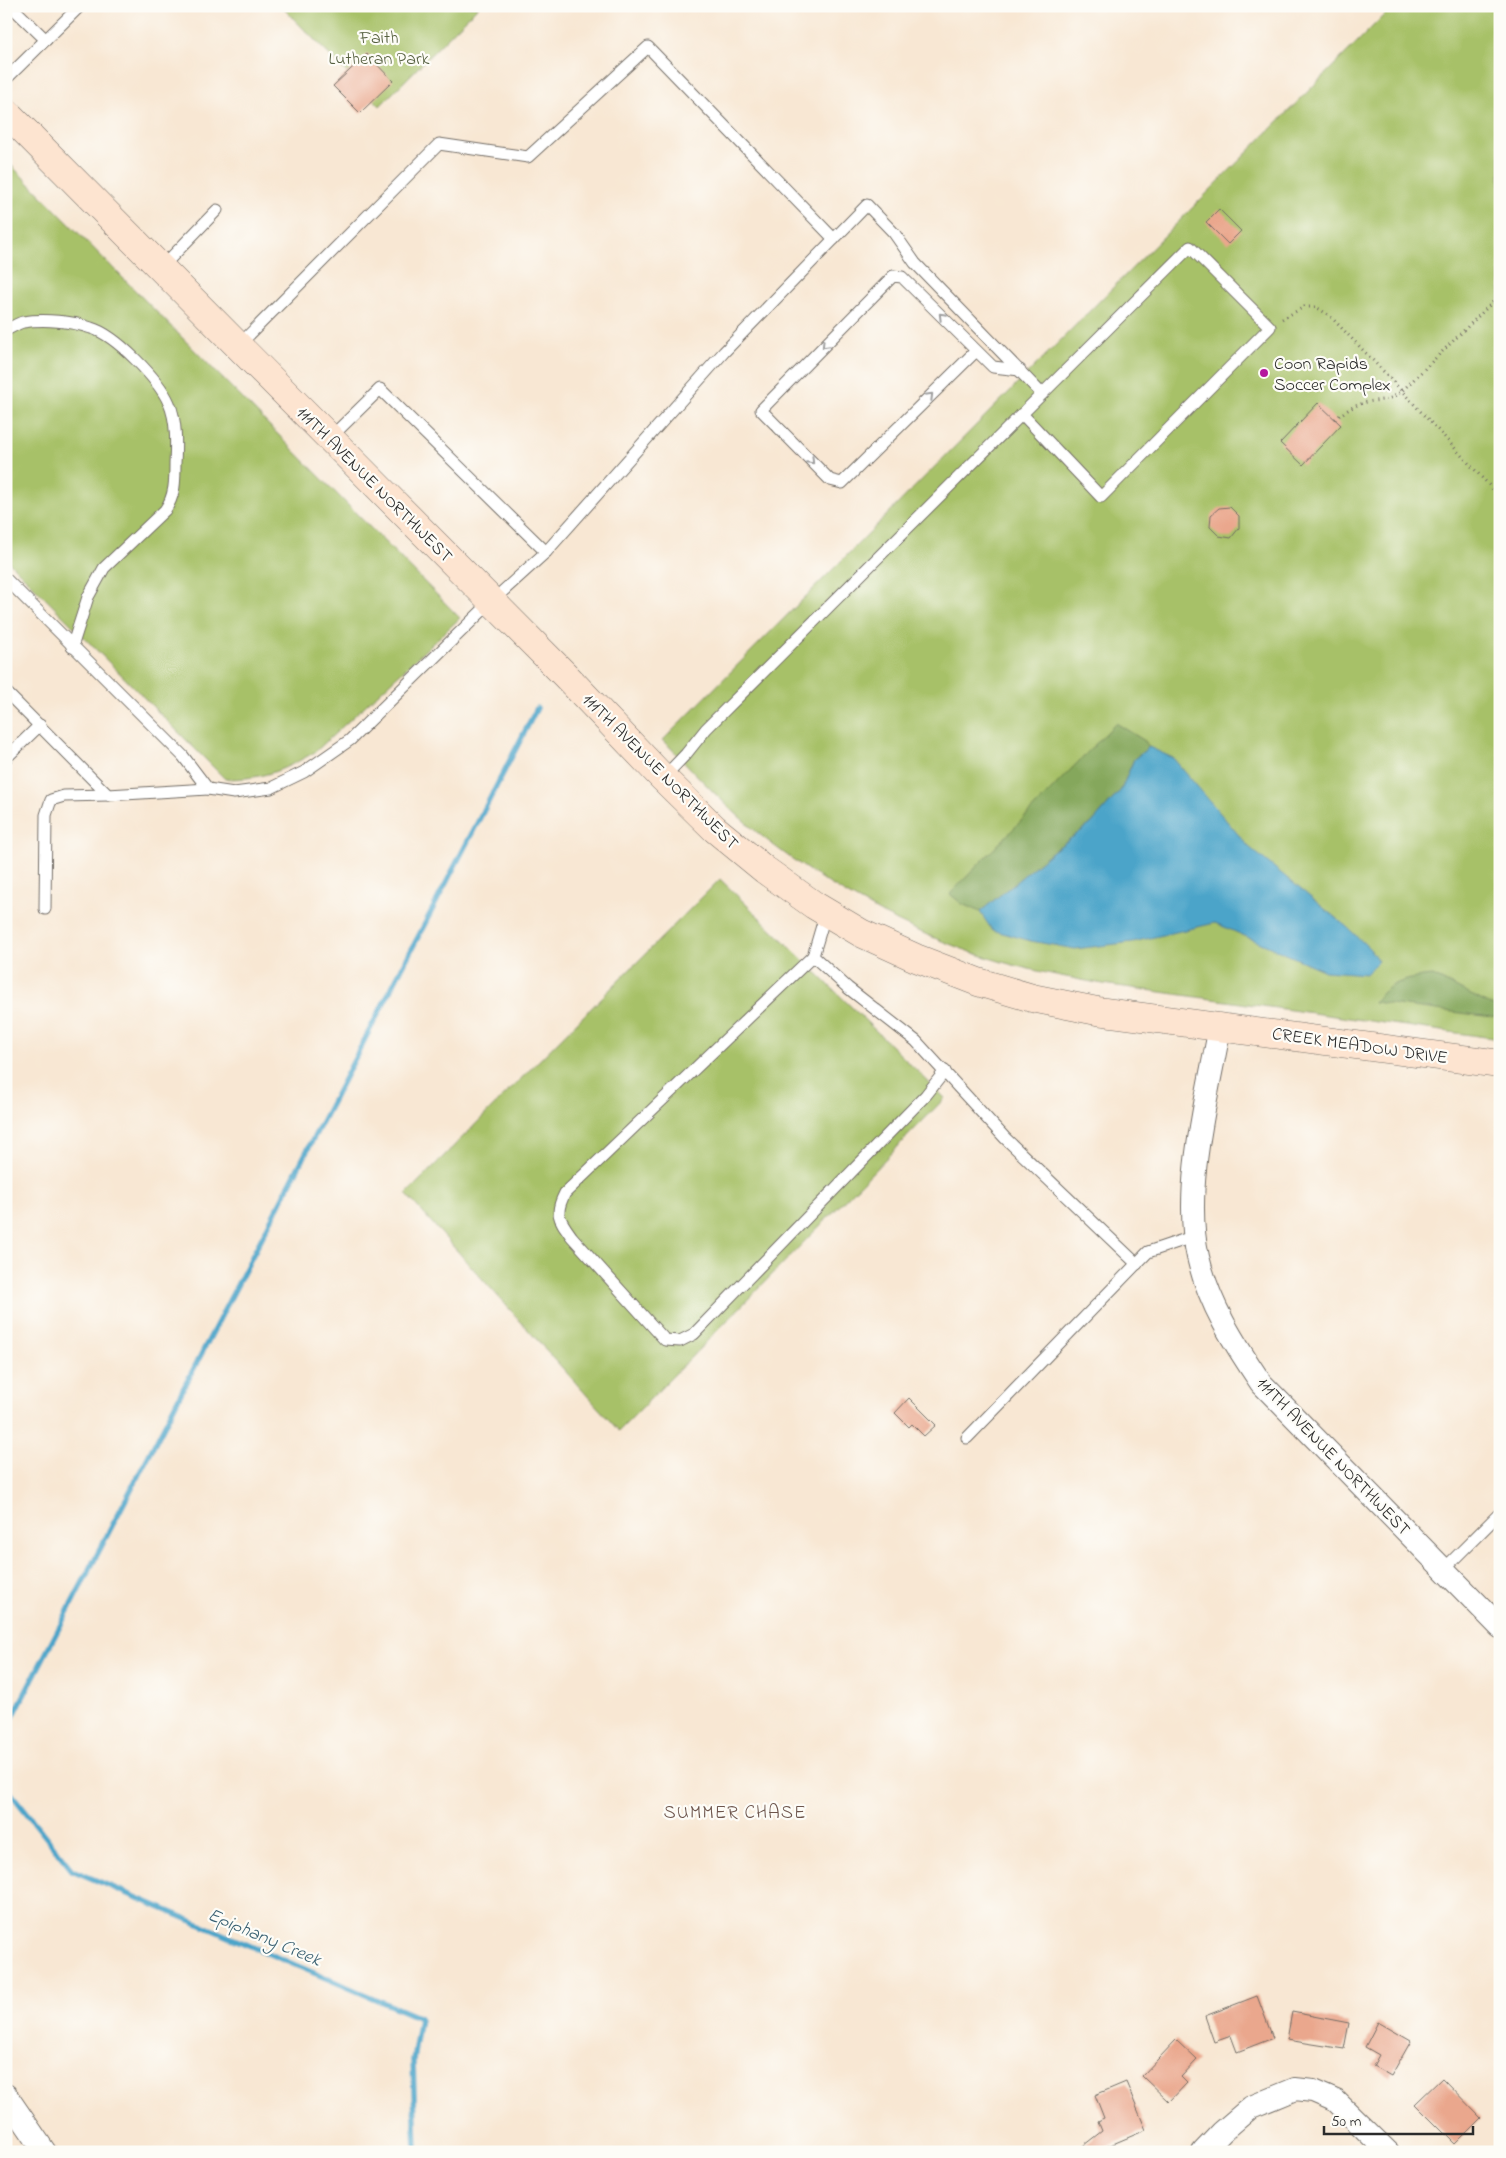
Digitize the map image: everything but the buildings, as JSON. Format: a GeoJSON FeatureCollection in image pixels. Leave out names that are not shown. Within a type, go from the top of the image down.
{"type":"FeatureCollection","features":[{"type":"Feature","properties":{"kind":"street","name":"111TH AVENUE NORTHWEST"},"geometry":{"type":"LineString","coordinates":[[9,120],[161,268],[330,438],[492,601],[663,778],[715,829],[765,870],[826,912],[861,932],[916,958],[978,982],[1032,998],[1097,1011],[1220,1026],[1198,1150],[1194,1201],[1198,1257],[1213,1302],[1232,1340],[1260,1383],[1500,1627]]}},
{"type":"Feature","properties":{"kind":"street","name":"CREEK MEADOW DRIVE"},"geometry":{"type":"LineString","coordinates":[[1220,1026],[1500,1064]]}},
{"type":"Feature","properties":{"kind":"street"},"geometry":{"type":"LineString","coordinates":[[1204,2152],[1222,2132],[1251,2107],[1295,2089],[1313,2091],[1336,2101],[1388,2152]]}},
{"type":"Feature","properties":{"kind":"street"},"geometry":{"type":"LineString","coordinates":[[6,2095],[45,2152]]}},
{"type":"Feature","properties":{"kind":"lane"},"geometry":{"type":"LineString","coordinates":[[11,6],[46,40]]}},
{"type":"Feature","properties":{"kind":"lane"},"geometry":{"type":"LineString","coordinates":[[6,79],[80,6]]}},
{"type":"Feature","properties":{"kind":"lane"},"geometry":{"type":"LineString","coordinates":[[238,346],[439,144],[528,157],[648,46],[834,239]]}},
{"type":"Feature","properties":{"kind":"lane"},"geometry":{"type":"LineString","coordinates":[[45,909],[46,815],[51,800],[64,796],[208,789],[234,793],[271,788],[304,772],[350,740],[492,601],[546,552],[724,352],[867,205],[894,233],[915,262],[1042,394]]}},
{"type":"Feature","properties":{"kind":"lane"},"geometry":{"type":"LineString","coordinates":[[161,268],[217,210]]}},
{"type":"Feature","properties":{"kind":"lane"},"geometry":{"type":"LineString","coordinates":[[663,778],[706,730],[1022,414],[1042,394],[1190,248],[1270,327],[1101,497],[1022,414]]}},
{"type":"Feature","properties":{"kind":"lane"},"geometry":{"type":"LineString","coordinates":[[976,350],[842,483],[830,480],[762,410],[893,276],[902,276],[976,350],[993,367],[1020,370]]}},
{"type":"Feature","properties":{"kind":"lane"},"geometry":{"type":"LineString","coordinates":[[6,330],[22,322],[70,323],[93,328],[128,353],[158,385],[169,404],[174,422],[174,489],[171,502],[104,568],[88,597],[72,647]]}},
{"type":"Feature","properties":{"kind":"lane"},"geometry":{"type":"LineString","coordinates":[[330,438],[380,389],[546,552]]}},
{"type":"Feature","properties":{"kind":"lane"},"geometry":{"type":"LineString","coordinates":[[6,580],[183,756],[208,789]]}},
{"type":"Feature","properties":{"kind":"lane"},"geometry":{"type":"LineString","coordinates":[[6,692],[108,794]]}},
{"type":"Feature","properties":{"kind":"lane"},"geometry":{"type":"LineString","coordinates":[[6,758],[40,725]]}},
{"type":"Feature","properties":{"kind":"lane"},"geometry":{"type":"LineString","coordinates":[[826,912],[813,956],[565,1193],[558,1206],[559,1219],[572,1237],[665,1340],[680,1341],[694,1334],[926,1095],[945,1071]]}},
{"type":"Feature","properties":{"kind":"lane"},"geometry":{"type":"LineString","coordinates":[[813,956],[848,988],[916,1041],[1005,1138],[1137,1264]]}},
{"type":"Feature","properties":{"kind":"lane"},"geometry":{"type":"LineString","coordinates":[[967,1438],[1148,1252],[1195,1236]]}},
{"type":"Feature","properties":{"kind":"lane"},"geometry":{"type":"LineString","coordinates":[[1443,1570],[1500,1513]]}},
{"type":"Feature","properties":{"kind":"path"},"geometry":{"type":"LineString","coordinates":[[1335,419],[1344,411],[1357,405],[1390,400],[1402,391],[1500,295]]}},
{"type":"Feature","properties":{"kind":"path"},"geometry":{"type":"LineString","coordinates":[[1270,327],[1304,307],[1316,307],[1330,316],[1500,498]]}},
{"type":"Feature","properties":{"kind":"green space","name":"Faith Lutheran Park"},"geometry":{"type":"Polygon","coordinates":[[[281,6],[479,6],[380,106],[281,6]]]}},
{"type":"Feature","properties":{"kind":"green space","name":"Coon Rapids Soccer Complex"},"geometry":{"type":"Polygon","coordinates":[[[1393,6],[1500,6],[1500,1039],[1103,984],[1032,970],[959,948],[898,921],[839,889],[783,853],[733,811],[663,740],[1393,6]]]}},
{"type":"Feature","properties":{"kind":"green space"},"geometry":{"type":"Polygon","coordinates":[[[6,160],[460,618],[315,752],[282,769],[250,777],[225,779],[6,559],[6,160]]]}},
{"type":"Feature","properties":{"kind":"green space"},"geometry":{"type":"Polygon","coordinates":[[[1116,723],[1145,741],[1149,747],[1134,759],[1121,790],[1091,824],[1053,851],[980,912],[962,904],[950,894],[1116,723]]]}},
{"type":"Feature","properties":{"kind":"green space"},"geometry":{"type":"Polygon","coordinates":[[[720,879],[945,1098],[619,1431],[406,1194],[720,879]]]}},
{"type":"Feature","properties":{"kind":"green space"},"geometry":{"type":"Polygon","coordinates":[[[1433,976],[1493,1006],[1500,1002],[1500,1018],[1374,1002],[1386,990],[1400,982],[1433,976]]]}},
{"type":"Feature","properties":{"kind":"water"},"geometry":{"type":"Polygon","coordinates":[[[1149,747],[1173,758],[1249,847],[1347,927],[1370,949],[1378,961],[1366,974],[1325,971],[1215,923],[1133,942],[1075,949],[1031,941],[992,930],[980,912],[1053,851],[1091,824],[1121,790],[1134,759],[1149,747]]]}},
{"type":"Feature","properties":{"kind":"waterway"},"geometry":{"type":"LineString","coordinates":[[6,1730],[537,708]]}},
{"type":"Feature","properties":{"kind":"waterway","name":"Epiphany Creek"},"geometry":{"type":"LineString","coordinates":[[6,1787],[72,1870],[420,2018],[413,2060],[416,2152]]}},
{"type":"Feature","properties":{"kind":"place","name":"Coon Rapids Soccer Complex"},"geometry":{"type":"Point","coordinates":[1264,373]}},
{"type":"Feature","properties":{"kind":"district","name":"SUMMER CHASE"},"geometry":{"type":"Point","coordinates":[735,1811]}}]}
